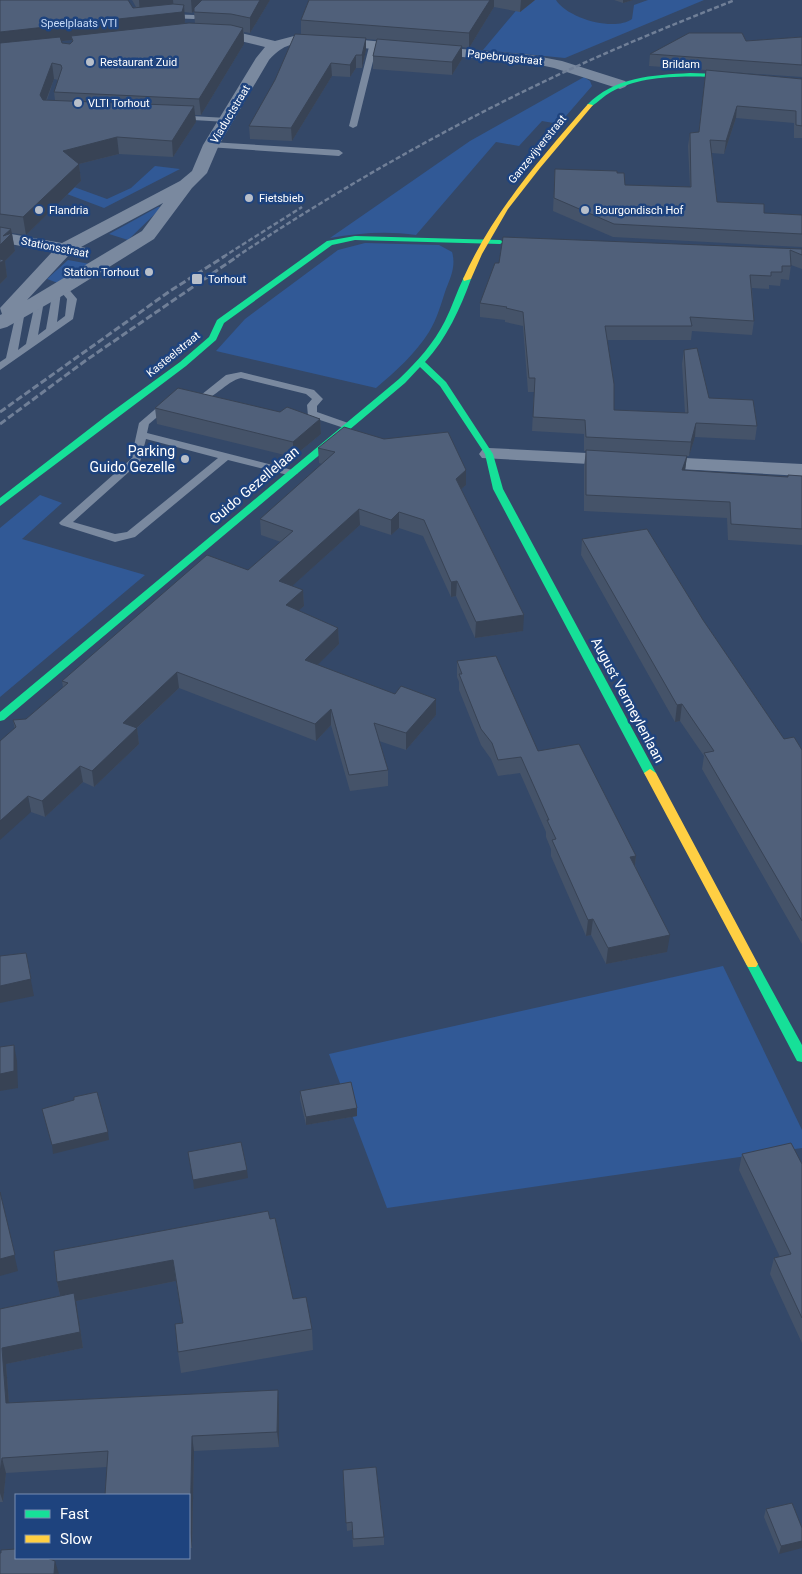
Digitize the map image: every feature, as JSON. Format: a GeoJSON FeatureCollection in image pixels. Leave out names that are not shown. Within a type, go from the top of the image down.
{"type":"FeatureCollection","features":[{"type":"Feature","properties":{"kind":"street","name":"Papebrugstraat"},"geometry":{"type":"LineString","coordinates":[[195,21],[232,35],[275,45],[294,40],[318,40],[544,61],[620,84]]}},
{"type":"Feature","properties":{"kind":"street","name":"Viaductstraat"},"geometry":{"type":"LineString","coordinates":[[0,323],[10,306],[66,248],[186,184],[199,173],[211,145],[263,58],[275,45]]}},
{"type":"Feature","properties":{"kind":"street","name":"Brildam"},"geometry":{"type":"LineString","coordinates":[[620,84],[641,79],[676,75],[802,84]]}},
{"type":"Feature","properties":{"kind":"street","name":"Ganzevijverstraat"},"geometry":{"type":"LineString","coordinates":[[484,242],[500,214],[595,99],[620,84]]}},
{"type":"Feature","properties":{"kind":"street","name":"Viaductstraat"},"geometry":{"type":"LineString","coordinates":[[0,323],[59,290],[148,235],[186,184]]}},
{"type":"Feature","properties":{"kind":"street","name":"Stationsstraat"},"geometry":{"type":"LineString","coordinates":[[0,237],[66,248],[110,258]]}},
{"type":"Feature","properties":{"kind":"street","name":"Kasteelstraat"},"geometry":{"type":"LineString","coordinates":[[0,503],[109,418],[183,364],[213,338],[220,322],[330,243],[355,238],[511,242]]}},
{"type":"Feature","properties":{"kind":"street","name":"Guido Gezellelaan"},"geometry":{"type":"LineString","coordinates":[[0,718],[347,426],[402,382],[436,345],[449,323],[484,242]]}},
{"type":"Feature","properties":{"kind":"street","name":"August Vermeylenlaan"},"geometry":{"type":"LineString","coordinates":[[421,363],[443,384],[489,454],[498,489],[802,1057]]}},
{"type":"Feature","properties":{"kind":"street"},"geometry":{"type":"LineString","coordinates":[[489,454],[802,470]]}},
{"type":"Feature","properties":{"kind":"lane"},"geometry":{"type":"LineString","coordinates":[[155,17],[174,15],[195,21]]}},
{"type":"Feature","properties":{"kind":"lane"},"geometry":{"type":"LineString","coordinates":[[353,126],[373,45]]}},
{"type":"Feature","properties":{"kind":"lane"},"geometry":{"type":"LineString","coordinates":[[163,116],[227,120]]}},
{"type":"Feature","properties":{"kind":"lane"},"geometry":{"type":"LineString","coordinates":[[211,145],[340,153]]}},
{"type":"Feature","properties":{"kind":"lane"},"geometry":{"type":"LineString","coordinates":[[0,367],[70,317],[72,299],[59,290],[51,330]]}},
{"type":"Feature","properties":{"kind":"lane"},"geometry":{"type":"LineString","coordinates":[[31,344],[39,301]]}},
{"type":"Feature","properties":{"kind":"lane"},"geometry":{"type":"LineString","coordinates":[[11,359],[20,311]]}},
{"type":"Feature","properties":{"kind":"lane"},"geometry":{"type":"LineString","coordinates":[[227,456],[131,535],[115,538],[65,523],[136,460],[144,423],[174,398],[209,400],[230,377],[241,375],[310,392],[318,399],[307,412],[347,426]]}},
{"type":"Feature","properties":{"kind":"lane"},"geometry":{"type":"LineString","coordinates":[[141,435],[292,473]]}},
{"type":"Feature","properties":{"kind":"shaded area"},"geometry":{"type":"Polygon","coordinates":[[[525,0],[556,0],[562,7],[580,17],[591,21],[614,24],[624,23],[632,19],[634,5],[648,0],[704,0],[565,58],[483,50],[525,0]]]}},
{"type":"Feature","properties":{"kind":"shaded area"},"geometry":{"type":"Polygon","coordinates":[[[584,77],[590,81],[592,86],[559,124],[542,121],[519,146],[496,142],[416,235],[373,233],[330,238],[470,141],[584,77]]]}},
{"type":"Feature","properties":{"kind":"shaded area"},"geometry":{"type":"Polygon","coordinates":[[[155,166],[180,169],[104,208],[67,194],[74,187],[107,199],[131,188],[155,166]]]}},
{"type":"Feature","properties":{"kind":"shaded area"},"geometry":{"type":"Polygon","coordinates":[[[158,207],[162,207],[128,240],[109,234],[158,207]]]}},
{"type":"Feature","properties":{"kind":"shaded area"},"geometry":{"type":"Polygon","coordinates":[[[365,243],[439,245],[452,252],[453,257],[451,275],[437,317],[429,332],[412,355],[376,388],[216,351],[245,319],[338,250],[365,243]]]}},
{"type":"Feature","properties":{"kind":"shaded area"},"geometry":{"type":"Polygon","coordinates":[[[68,260],[90,264],[58,283],[47,279],[68,260]]]}},
{"type":"Feature","properties":{"kind":"shaded area"},"geometry":{"type":"Polygon","coordinates":[[[40,495],[62,503],[22,539],[145,575],[0,697],[0,528],[40,495]]]}},
{"type":"Feature","properties":{"kind":"shaded area"},"geometry":{"type":"Polygon","coordinates":[[[723,966],[802,1130],[802,1148],[387,1208],[329,1054],[723,966]]]}},
{"type":"Feature","properties":{"kind":"building","name":"Speelplaats VTI"},"geometry":{"type":"Polygon","coordinates":[[[0,0],[128,0],[133,8],[173,4],[184,5],[182,12],[0,32],[0,0]]]}},
{"type":"Feature","properties":{"kind":"building"},"geometry":{"type":"Polygon","coordinates":[[[202,0],[260,0],[250,18],[231,14],[194,12],[194,8],[202,0]]]}},
{"type":"Feature","properties":{"kind":"building"},"geometry":{"type":"Polygon","coordinates":[[[309,0],[490,0],[469,33],[301,20],[309,0]]]}},
{"type":"Feature","properties":{"kind":"building"},"geometry":{"type":"Polygon","coordinates":[[[189,23],[231,25],[243,28],[199,99],[54,92],[62,68],[61,65],[52,63],[40,95],[43,100],[194,106],[172,141],[117,137],[63,151],[79,164],[23,217],[0,214],[0,43],[60,37],[62,43],[70,44],[73,41],[71,36],[189,23]]]}},
{"type":"Feature","properties":{"kind":"building"},"geometry":{"type":"Polygon","coordinates":[[[689,33],[742,33],[746,41],[802,37],[802,65],[650,54],[689,33]]]}},
{"type":"Feature","properties":{"kind":"building"},"geometry":{"type":"Polygon","coordinates":[[[295,34],[366,38],[362,55],[356,55],[350,65],[331,63],[291,128],[249,126],[275,80],[295,34]]]}},
{"type":"Feature","properties":{"kind":"building"},"geometry":{"type":"Polygon","coordinates":[[[377,39],[462,46],[452,62],[373,56],[377,39]]]}},
{"type":"Feature","properties":{"kind":"building"},"geometry":{"type":"Polygon","coordinates":[[[706,70],[802,79],[802,126],[796,125],[796,111],[737,106],[726,141],[710,140],[717,202],[764,204],[764,213],[802,215],[802,234],[614,224],[554,198],[555,169],[617,171],[617,173],[624,173],[625,185],[691,187],[690,133],[699,132],[706,70]]]}},
{"type":"Feature","properties":{"kind":"building"},"geometry":{"type":"Polygon","coordinates":[[[0,227],[11,229],[3,236],[12,233],[0,245],[0,227]]]}},
{"type":"Feature","properties":{"kind":"building"},"geometry":{"type":"Polygon","coordinates":[[[503,237],[802,249],[802,255],[790,250],[791,266],[782,266],[782,272],[771,272],[771,276],[750,275],[754,321],[690,317],[692,326],[605,326],[614,384],[614,410],[688,413],[684,350],[697,348],[709,398],[753,400],[757,426],[696,423],[691,442],[586,437],[585,420],[533,417],[535,378],[529,378],[523,312],[507,307],[480,303],[495,263],[499,263],[503,237]]]}},
{"type":"Feature","properties":{"kind":"building"},"geometry":{"type":"Polygon","coordinates":[[[178,388],[280,412],[287,407],[320,419],[293,442],[155,408],[178,388]]]}},
{"type":"Feature","properties":{"kind":"building"},"geometry":{"type":"Polygon","coordinates":[[[344,427],[384,439],[448,432],[466,470],[456,479],[524,615],[476,622],[457,581],[451,582],[424,520],[399,512],[391,520],[359,509],[279,581],[303,590],[286,605],[338,628],[305,660],[395,694],[401,686],[436,699],[406,733],[374,723],[388,770],[349,775],[331,709],[315,724],[177,672],[123,723],[137,728],[92,771],[80,766],[42,801],[28,796],[0,821],[0,741],[16,727],[13,720],[26,719],[68,683],[62,681],[207,555],[248,570],[293,531],[260,519],[335,452],[318,448],[344,427]]]}},
{"type":"Feature","properties":{"kind":"building"},"geometry":{"type":"Polygon","coordinates":[[[586,450],[687,456],[682,470],[788,477],[788,475],[802,476],[802,529],[731,524],[730,502],[586,495],[586,450]]]}},
{"type":"Feature","properties":{"kind":"building"},"geometry":{"type":"Polygon","coordinates":[[[647,529],[703,620],[784,739],[794,737],[802,750],[802,921],[704,753],[714,751],[682,704],[677,705],[582,539],[647,529]]]}},
{"type":"Feature","properties":{"kind":"building"},"geometry":{"type":"Polygon","coordinates":[[[496,656],[538,751],[579,744],[636,856],[630,857],[670,935],[608,948],[593,919],[588,920],[552,840],[556,839],[547,820],[549,820],[521,757],[498,760],[492,743],[481,729],[459,674],[462,674],[457,661],[496,656]]]}},
{"type":"Feature","properties":{"kind":"building"},"geometry":{"type":"Polygon","coordinates":[[[26,953],[31,979],[0,986],[0,956],[26,953]]]}},
{"type":"Feature","properties":{"kind":"building"},"geometry":{"type":"Polygon","coordinates":[[[14,1045],[14,1071],[0,1074],[0,1047],[14,1045]]]}},
{"type":"Feature","properties":{"kind":"building"},"geometry":{"type":"Polygon","coordinates":[[[351,1082],[357,1108],[306,1117],[300,1091],[351,1082]]]}},
{"type":"Feature","properties":{"kind":"building"},"geometry":{"type":"Polygon","coordinates":[[[97,1092],[108,1132],[52,1145],[42,1109],[74,1100],[74,1097],[97,1092]]]}},
{"type":"Feature","properties":{"kind":"building"},"geometry":{"type":"Polygon","coordinates":[[[241,1142],[247,1170],[193,1180],[188,1152],[241,1142]]]}},
{"type":"Feature","properties":{"kind":"building"},"geometry":{"type":"Polygon","coordinates":[[[791,1143],[802,1164],[802,1318],[774,1258],[791,1254],[742,1154],[791,1143]]]}},
{"type":"Feature","properties":{"kind":"building"},"geometry":{"type":"Polygon","coordinates":[[[0,1192],[15,1255],[0,1259],[0,1192]]]}},
{"type":"Feature","properties":{"kind":"building"},"geometry":{"type":"Polygon","coordinates":[[[268,1211],[270,1219],[275,1218],[293,1299],[306,1297],[312,1329],[178,1352],[175,1324],[183,1323],[173,1260],[57,1282],[54,1251],[268,1211]]]}},
{"type":"Feature","properties":{"kind":"building"},"geometry":{"type":"Polygon","coordinates":[[[74,1293],[80,1332],[2,1348],[6,1403],[278,1390],[277,1432],[192,1436],[190,1533],[190,1494],[105,1494],[108,1451],[2,1458],[0,1473],[0,1309],[74,1293]]]}},
{"type":"Feature","properties":{"kind":"building"},"geometry":{"type":"Polygon","coordinates":[[[376,1467],[384,1537],[353,1539],[352,1522],[346,1523],[343,1470],[376,1467]]]}},
{"type":"Feature","properties":{"kind":"building"},"geometry":{"type":"Polygon","coordinates":[[[792,1503],[802,1528],[802,1541],[781,1546],[766,1509],[792,1503]]]}},
{"type":"Feature","properties":{"kind":"building"},"geometry":{"type":"Polygon","coordinates":[[[15,1549],[15,1559],[50,1559],[55,1561],[54,1574],[0,1574],[1,1550],[15,1549]]]}},
{"type":"Feature","properties":{"kind":"railway"},"geometry":{"type":"LineString","coordinates":[[236,257],[385,165],[461,123],[612,51],[735,0]]}},
{"type":"Feature","properties":{"kind":"railway"},"geometry":{"type":"LineString","coordinates":[[223,257],[302,207]]}},
{"type":"Feature","properties":{"kind":"railway"},"geometry":{"type":"LineString","coordinates":[[0,412],[170,291],[225,256]]}},
{"type":"Feature","properties":{"kind":"railway"},"geometry":{"type":"LineString","coordinates":[[0,424],[85,361],[238,256]]}},
{"type":"Feature","properties":{"kind":"traffic: fast"},"geometry":{"type":"LineString","coordinates":[[590,105],[608,90],[632,81],[660,76],[721,76],[802,84]]}},
{"type":"Feature","properties":{"kind":"traffic: fast"},"geometry":{"type":"LineString","coordinates":[[0,503],[109,418],[183,364],[213,338],[220,322],[330,243],[355,238],[500,242]]}},
{"type":"Feature","properties":{"kind":"traffic: fast"},"geometry":{"type":"LineString","coordinates":[[0,718],[402,381],[425,357],[442,334],[467,279]]}},
{"type":"Feature","properties":{"kind":"traffic: fast"},"geometry":{"type":"LineString","coordinates":[[421,363],[443,384],[489,454],[498,489],[650,773]]}},
{"type":"Feature","properties":{"kind":"traffic: fast"},"geometry":{"type":"LineString","coordinates":[[752,964],[802,1057]]}},
{"type":"Feature","properties":{"kind":"traffic: slow"},"geometry":{"type":"LineString","coordinates":[[467,279],[478,254],[505,209],[537,166],[590,105]]}},
{"type":"Feature","properties":{"kind":"traffic: slow"},"geometry":{"type":"LineString","coordinates":[[650,773],[752,964]]}},
{"type":"Feature","properties":{"kind":"place","name":"Restaurant Zuid"},"geometry":{"type":"Point","coordinates":[90,62]}},
{"type":"Feature","properties":{"kind":"place","name":"VLTI Torhout"},"geometry":{"type":"Point","coordinates":[78,103]}},
{"type":"Feature","properties":{"kind":"place","name":"Fietsbieb"},"geometry":{"type":"Point","coordinates":[249,198]}},
{"type":"Feature","properties":{"kind":"place","name":"Flandria"},"geometry":{"type":"Point","coordinates":[39,210]}},
{"type":"Feature","properties":{"kind":"place","name":"Bourgondisch Hof"},"geometry":{"type":"Point","coordinates":[585,210]}},
{"type":"Feature","properties":{"kind":"place","name":"Station Torhout"},"geometry":{"type":"Point","coordinates":[149,272]}},
{"type":"Feature","properties":{"kind":"place","name":"Torhout"},"geometry":{"type":"Point","coordinates":[197,279]}},
{"type":"Feature","properties":{"kind":"place","name":"Parking Guido Gezelle"},"geometry":{"type":"Point","coordinates":[185,459]}}]}
